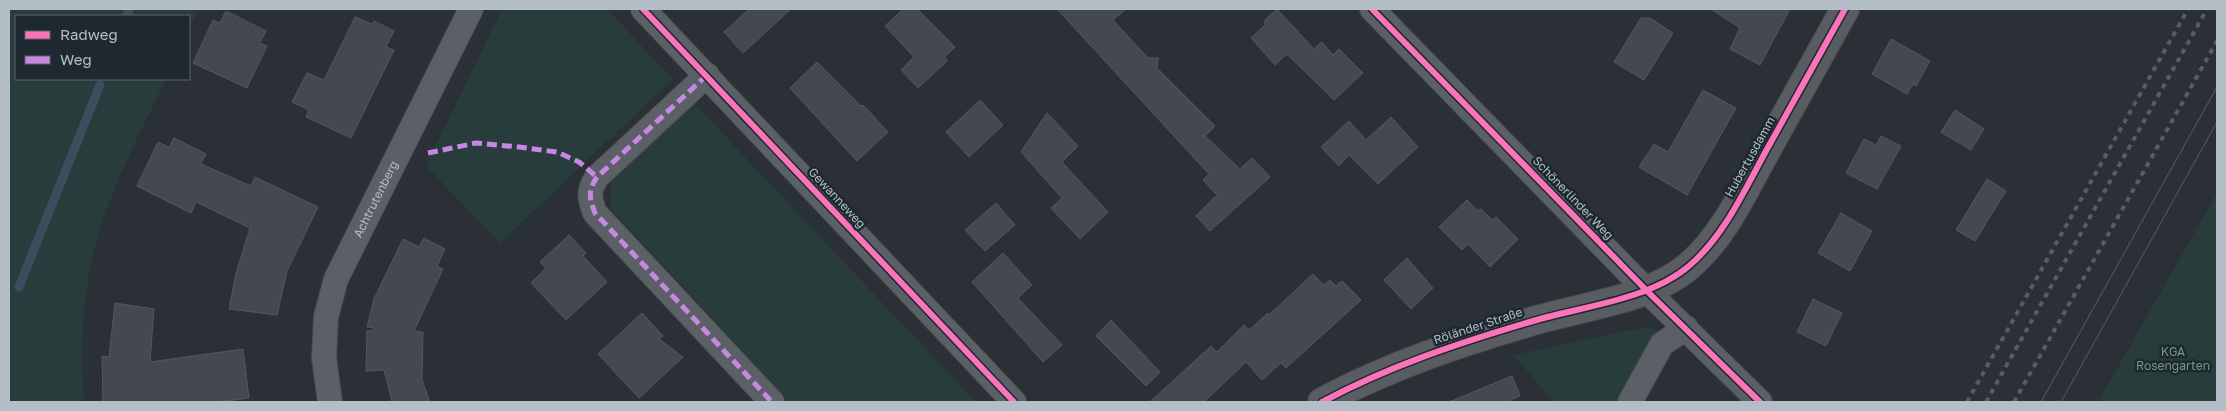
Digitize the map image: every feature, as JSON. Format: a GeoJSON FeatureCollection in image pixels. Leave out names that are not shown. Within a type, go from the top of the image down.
{"type":"FeatureCollection","features":[{"type":"Feature","properties":{"kind":"street","name":"Achtrutenberg"},"geometry":{"type":"LineString","coordinates":[[330,402],[324,358],[326,317],[336,279],[470,9]]}},
{"type":"Feature","properties":{"kind":"street","name":"Gewanneweg"},"geometry":{"type":"LineString","coordinates":[[643,9],[1014,402]]}},
{"type":"Feature","properties":{"kind":"street","name":"Schönerlinder Weg"},"geometry":{"type":"LineString","coordinates":[[1372,9],[1648,292],[1760,402]]}},
{"type":"Feature","properties":{"kind":"street","name":"Hubertusdamm"},"geometry":{"type":"LineString","coordinates":[[1648,292],[1688,267],[1718,234],[1741,198],[1845,9]]}},
{"type":"Feature","properties":{"kind":"street"},"geometry":{"type":"LineString","coordinates":[[707,75],[597,177],[592,185],[590,200],[595,213],[772,402]]}},
{"type":"Feature","properties":{"kind":"street","name":"Röländer Straße"},"geometry":{"type":"LineString","coordinates":[[1322,402],[1393,368],[1452,346],[1571,310],[1648,292]]}},
{"type":"Feature","properties":{"kind":"street"},"geometry":{"type":"LineString","coordinates":[[1630,402],[1662,344],[1686,328]]}},
{"type":"Feature","properties":{"kind":"green space"},"geometry":{"type":"Polygon","coordinates":[[[9,9],[199,9],[190,28],[190,15],[15,15],[15,80],[166,80],[116,187],[99,232],[93,255],[86,291],[83,328],[84,402],[9,402],[9,9]]]}},
{"type":"Feature","properties":{"kind":"green space"},"geometry":{"type":"Polygon","coordinates":[[[502,9],[607,9],[673,79],[500,243],[426,166],[502,9]]]}},
{"type":"Feature","properties":{"kind":"green space"},"geometry":{"type":"Polygon","coordinates":[[[693,102],[976,402],[790,402],[610,208],[611,179],[693,102]]]}},
{"type":"Feature","properties":{"kind":"green space","name":"KGA Rosengarten"},"geometry":{"type":"Polygon","coordinates":[[[2217,193],[2217,402],[2098,402],[2217,193]]]}},
{"type":"Feature","properties":{"kind":"green space"},"geometry":{"type":"Polygon","coordinates":[[[1653,328],[1657,333],[1620,402],[1554,402],[1513,355],[1635,329],[1653,328]]]}},
{"type":"Feature","properties":{"kind":"building"},"geometry":{"type":"Polygon","coordinates":[[[749,9],[791,9],[743,53],[724,32],[749,9]]]}},
{"type":"Feature","properties":{"kind":"building"},"geometry":{"type":"Polygon","coordinates":[[[903,9],[917,9],[955,47],[945,57],[947,61],[918,88],[901,70],[914,57],[885,26],[903,9]]]}},
{"type":"Feature","properties":{"kind":"building"},"geometry":{"type":"Polygon","coordinates":[[[1057,9],[1126,9],[1113,20],[1148,58],[1158,58],[1157,68],[1215,126],[1205,136],[1240,169],[1252,158],[1270,177],[1210,231],[1196,216],[1217,195],[1203,180],[1209,174],[1057,9]]]}},
{"type":"Feature","properties":{"kind":"building"},"geometry":{"type":"Polygon","coordinates":[[[1277,9],[1314,49],[1322,42],[1333,55],[1339,49],[1363,73],[1334,100],[1287,54],[1275,65],[1251,38],[1265,25],[1265,20],[1277,9]]]}},
{"type":"Feature","properties":{"kind":"building"},"geometry":{"type":"Polygon","coordinates":[[[1711,9],[1790,9],[1760,65],[1730,49],[1740,28],[1711,9]]]}},
{"type":"Feature","properties":{"kind":"building"},"geometry":{"type":"Polygon","coordinates":[[[226,11],[266,31],[260,43],[267,46],[247,88],[193,63],[213,20],[220,23],[226,11]]]}},
{"type":"Feature","properties":{"kind":"building"},"geometry":{"type":"Polygon","coordinates":[[[355,17],[372,24],[374,21],[394,31],[386,47],[394,50],[351,138],[306,117],[309,110],[292,102],[307,73],[324,80],[355,17]]]}},
{"type":"Feature","properties":{"kind":"building"},"geometry":{"type":"Polygon","coordinates":[[[1641,18],[1650,18],[1673,33],[1644,80],[1614,62],[1641,18]]]}},
{"type":"Feature","properties":{"kind":"building"},"geometry":{"type":"Polygon","coordinates":[[[1891,39],[1930,61],[1916,86],[1913,84],[1907,94],[1872,74],[1891,39]]]}},
{"type":"Feature","properties":{"kind":"building"},"geometry":{"type":"Polygon","coordinates":[[[817,62],[861,106],[863,105],[888,132],[857,161],[790,88],[817,62]]]}},
{"type":"Feature","properties":{"kind":"building"},"geometry":{"type":"Polygon","coordinates":[[[1703,90],[1736,108],[1687,195],[1639,167],[1654,144],[1668,152],[1703,90]]]}},
{"type":"Feature","properties":{"kind":"building"},"geometry":{"type":"Polygon","coordinates":[[[980,100],[1003,125],[969,157],[946,132],[980,100]]]}},
{"type":"Feature","properties":{"kind":"building"},"geometry":{"type":"Polygon","coordinates":[[[1955,110],[1984,129],[1971,150],[1941,132],[1955,110]]]}},
{"type":"Feature","properties":{"kind":"building"},"geometry":{"type":"Polygon","coordinates":[[[1047,113],[1078,146],[1062,162],[1108,212],[1080,239],[1051,208],[1062,198],[1021,152],[1047,113]]]}},
{"type":"Feature","properties":{"kind":"building"},"geometry":{"type":"Polygon","coordinates":[[[1391,117],[1418,147],[1378,184],[1349,155],[1339,166],[1321,147],[1349,121],[1366,140],[1391,117]]]}},
{"type":"Feature","properties":{"kind":"building"},"geometry":{"type":"Polygon","coordinates":[[[1881,136],[1901,146],[1877,189],[1846,173],[1864,139],[1876,145],[1881,136]]]}},
{"type":"Feature","properties":{"kind":"building"},"geometry":{"type":"Polygon","coordinates":[[[174,138],[206,154],[201,164],[251,186],[255,177],[318,207],[287,271],[277,315],[229,309],[236,273],[250,228],[196,202],[191,213],[137,186],[158,142],[169,147],[174,138]]]}},
{"type":"Feature","properties":{"kind":"building"},"geometry":{"type":"Polygon","coordinates":[[[1987,179],[2006,191],[1975,241],[1956,230],[1987,179]]]}},
{"type":"Feature","properties":{"kind":"building"},"geometry":{"type":"Polygon","coordinates":[[[1467,200],[1478,211],[1481,209],[1492,220],[1496,217],[1518,239],[1490,267],[1468,244],[1462,250],[1439,227],[1467,200]]]}},
{"type":"Feature","properties":{"kind":"building"},"geometry":{"type":"Polygon","coordinates":[[[996,203],[1015,225],[985,251],[965,230],[996,203]]]}},
{"type":"Feature","properties":{"kind":"building"},"geometry":{"type":"Polygon","coordinates":[[[1841,213],[1872,231],[1850,271],[1818,253],[1841,213]]]}},
{"type":"Feature","properties":{"kind":"building"},"geometry":{"type":"Polygon","coordinates":[[[569,235],[586,253],[583,256],[607,282],[566,320],[531,283],[546,268],[540,262],[569,235]]]}},
{"type":"Feature","properties":{"kind":"building"},"geometry":{"type":"Polygon","coordinates":[[[424,238],[445,249],[437,266],[443,269],[414,331],[423,332],[422,380],[430,402],[392,402],[384,370],[366,371],[367,331],[374,330],[374,328],[367,327],[374,299],[403,239],[419,247],[424,238]]]}},
{"type":"Feature","properties":{"kind":"building"},"geometry":{"type":"Polygon","coordinates":[[[1003,253],[1032,285],[1018,298],[1062,345],[1043,362],[972,282],[1003,253]]]}},
{"type":"Feature","properties":{"kind":"building"},"geometry":{"type":"Polygon","coordinates":[[[1407,258],[1433,288],[1411,309],[1384,280],[1407,258]]]}},
{"type":"Feature","properties":{"kind":"building"},"geometry":{"type":"Polygon","coordinates":[[[1313,274],[1324,285],[1330,280],[1336,286],[1342,281],[1361,300],[1286,368],[1281,363],[1262,380],[1246,362],[1204,402],[1150,402],[1211,346],[1217,352],[1244,325],[1249,330],[1268,313],[1269,315],[1313,274]]]}},
{"type":"Feature","properties":{"kind":"building"},"geometry":{"type":"Polygon","coordinates":[[[1813,299],[1842,313],[1826,346],[1797,332],[1813,299]]]}},
{"type":"Feature","properties":{"kind":"building"},"geometry":{"type":"Polygon","coordinates":[[[115,303],[154,309],[150,362],[243,349],[249,398],[219,402],[103,402],[102,356],[109,357],[115,303]]]}},
{"type":"Feature","properties":{"kind":"building"},"geometry":{"type":"Polygon","coordinates":[[[642,313],[663,336],[659,339],[683,357],[639,398],[598,354],[642,313]]]}},
{"type":"Feature","properties":{"kind":"building"},"geometry":{"type":"Polygon","coordinates":[[[1111,320],[1160,372],[1146,386],[1096,336],[1111,320]]]}},
{"type":"Feature","properties":{"kind":"building"},"geometry":{"type":"Polygon","coordinates":[[[1512,376],[1520,396],[1506,402],[1449,402],[1512,376]]]}},
{"type":"Feature","properties":{"kind":"waterway"},"geometry":{"type":"LineString","coordinates":[[127,15],[129,9]]}},
{"type":"Feature","properties":{"kind":"waterway"},"geometry":{"type":"LineString","coordinates":[[19,287],[100,85]]}},
{"type":"Feature","properties":{"kind":"tram line"},"geometry":{"type":"LineString","coordinates":[[2041,402],[2217,87]]}},
{"type":"Feature","properties":{"kind":"tram line"},"geometry":{"type":"LineString","coordinates":[[2061,402],[2217,122]]}},
{"type":"Feature","properties":{"kind":"railway"},"geometry":{"type":"LineString","coordinates":[[1967,402],[2188,9]]}},
{"type":"Feature","properties":{"kind":"railway"},"geometry":{"type":"LineString","coordinates":[[1986,402],[2207,9]]}},
{"type":"Feature","properties":{"kind":"railway"},"geometry":{"type":"LineString","coordinates":[[2014,402],[2217,41]]}},
{"type":"Feature","properties":{"kind":"marked path"},"geometry":{"type":"LineString","coordinates":[[707,75],[597,177],[592,186],[591,198],[595,213],[772,402]]}},
{"type":"Feature","properties":{"kind":"marked path"},"geometry":{"type":"LineString","coordinates":[[428,153],[476,143],[557,152],[579,162],[597,177]]}},
{"type":"Feature","properties":{"kind":"cycle path"},"geometry":{"type":"LineString","coordinates":[[643,9],[1014,402]]}},
{"type":"Feature","properties":{"kind":"cycle path"},"geometry":{"type":"LineString","coordinates":[[1372,9],[1648,292],[1760,402]]}},
{"type":"Feature","properties":{"kind":"cycle path"},"geometry":{"type":"LineString","coordinates":[[1322,402],[1373,377],[1452,346],[1533,321],[1615,301],[1655,287],[1673,278],[1689,266],[1713,241],[1723,227],[1845,9]]}}]}
